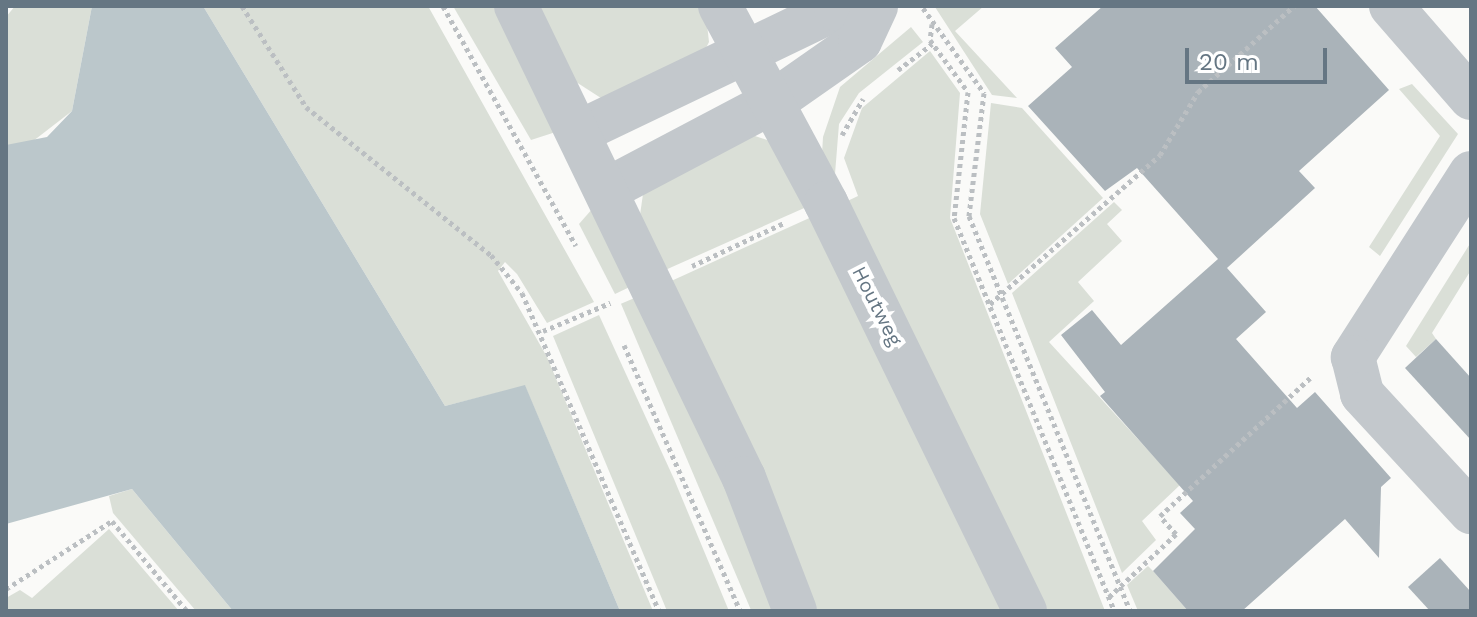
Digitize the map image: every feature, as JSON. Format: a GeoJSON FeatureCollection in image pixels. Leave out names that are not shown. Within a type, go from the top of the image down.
{"type":"FeatureCollection","features":[{"type":"Feature","properties":{"kind":"street"},"geometry":{"type":"LineString","coordinates":[[516,6],[581,131],[744,478],[795,611]]}},
{"type":"Feature","properties":{"kind":"street","name":"Houtweg"},"geometry":{"type":"LineString","coordinates":[[720,6],[773,102],[1025,611]]}},
{"type":"Feature","properties":{"kind":"street"},"geometry":{"type":"LineString","coordinates":[[581,131],[836,9],[875,6],[860,41],[773,102],[608,189]]}},
{"type":"Feature","properties":{"kind":"street"},"geometry":{"type":"LineString","coordinates":[[1391,6],[1471,98]]}},
{"type":"Feature","properties":{"kind":"street"},"geometry":{"type":"LineString","coordinates":[[1471,173],[1353,357],[1362,394],[1471,512]]}},
{"type":"Feature","properties":{"kind":"path"},"geometry":{"type":"LineString","coordinates":[[242,6],[306,107],[491,255],[543,331],[659,611]]}},
{"type":"Feature","properties":{"kind":"path"},"geometry":{"type":"LineString","coordinates":[[443,6],[581,256]]}},
{"type":"Feature","properties":{"kind":"path"},"geometry":{"type":"LineString","coordinates":[[921,6],[984,93],[969,216],[1130,611]]}},
{"type":"Feature","properties":{"kind":"path"},"geometry":{"type":"LineString","coordinates":[[990,304],[1160,155],[1198,92],[1294,6]]}},
{"type":"Feature","properties":{"kind":"path"},"geometry":{"type":"LineString","coordinates":[[933,23],[930,40],[968,92],[954,218],[1114,611]]}},
{"type":"Feature","properties":{"kind":"path"},"geometry":{"type":"LineString","coordinates":[[600,292],[612,319]]}},
{"type":"Feature","properties":{"kind":"path"},"geometry":{"type":"LineString","coordinates":[[543,331],[584,314]]}},
{"type":"Feature","properties":{"kind":"path"},"geometry":{"type":"LineString","coordinates":[[619,334],[740,611]]}},
{"type":"Feature","properties":{"kind":"path"},"geometry":{"type":"LineString","coordinates":[[1109,597],[1176,534],[1160,516],[1311,377],[1353,357]]}},
{"type":"Feature","properties":{"kind":"path"},"geometry":{"type":"LineString","coordinates":[[6,589],[112,521],[187,611]]}},
{"type":"Feature","properties":{"kind":"shaded area"},"geometry":{"type":"Polygon","coordinates":[[[15,6],[92,6],[72,111],[28,145],[6,145],[6,17],[15,6]]]}},
{"type":"Feature","properties":{"kind":"shaded area"},"geometry":{"type":"Polygon","coordinates":[[[92,6],[203,6],[445,406],[525,385],[620,611],[233,611],[132,489],[6,524],[6,145],[47,137],[72,111],[92,6]]]}},
{"type":"Feature","properties":{"kind":"shaded area"},"geometry":{"type":"Polygon","coordinates":[[[203,6],[428,6],[594,302],[547,323],[517,274],[505,262],[498,271],[547,357],[653,611],[620,611],[525,386],[445,406],[203,6]]]}},
{"type":"Feature","properties":{"kind":"shaded area"},"geometry":{"type":"Polygon","coordinates":[[[453,6],[503,6],[565,129],[531,140],[453,6]]]}},
{"type":"Feature","properties":{"kind":"shaded area"},"geometry":{"type":"Polygon","coordinates":[[[535,6],[705,6],[709,42],[704,52],[604,100],[573,80],[535,6]]]}},
{"type":"Feature","properties":{"kind":"shaded area"},"geometry":{"type":"Polygon","coordinates":[[[984,6],[955,31],[1017,98],[992,95],[935,7],[984,6]]]}},
{"type":"Feature","properties":{"kind":"shaded area"},"geometry":{"type":"Polygon","coordinates":[[[911,27],[923,42],[859,93],[839,124],[835,174],[822,154],[823,137],[840,87],[911,27]]]}},
{"type":"Feature","properties":{"kind":"shaded area"},"geometry":{"type":"Polygon","coordinates":[[[930,51],[960,93],[950,218],[1105,611],[1041,611],[841,204],[858,196],[844,158],[862,108],[930,51]]]}},
{"type":"Feature","properties":{"kind":"shaded area"},"geometry":{"type":"Polygon","coordinates":[[[1412,84],[1458,134],[1380,256],[1369,247],[1440,136],[1399,89],[1412,84]]]}},
{"type":"Feature","properties":{"kind":"shaded area"},"geometry":{"type":"Polygon","coordinates":[[[991,103],[1022,108],[1103,198],[1008,284],[980,214],[991,103]]]}},
{"type":"Feature","properties":{"kind":"shaded area"},"geometry":{"type":"Polygon","coordinates":[[[752,135],[779,144],[811,205],[663,271],[640,215],[643,194],[752,135]]]}},
{"type":"Feature","properties":{"kind":"shaded area"},"geometry":{"type":"Polygon","coordinates":[[[1114,202],[1122,210],[1107,224],[1122,241],[1078,282],[1094,301],[1049,342],[1180,485],[1142,521],[1156,540],[1122,573],[1012,293],[1114,202]]]}},
{"type":"Feature","properties":{"kind":"shaded area"},"geometry":{"type":"Polygon","coordinates":[[[593,208],[638,283],[615,294],[579,224],[593,208]]]}},
{"type":"Feature","properties":{"kind":"shaded area"},"geometry":{"type":"Polygon","coordinates":[[[816,215],[1008,611],[810,611],[669,282],[816,215]]]}},
{"type":"Feature","properties":{"kind":"shaded area"},"geometry":{"type":"Polygon","coordinates":[[[1471,242],[1471,270],[1432,333],[1436,339],[1416,357],[1406,346],[1471,242]]]}},
{"type":"Feature","properties":{"kind":"shaded area"},"geometry":{"type":"Polygon","coordinates":[[[644,294],[779,611],[751,611],[621,304],[644,294]]]}},
{"type":"Feature","properties":{"kind":"shaded area"},"geometry":{"type":"Polygon","coordinates":[[[599,315],[674,479],[729,611],[667,611],[553,336],[599,315]]]}},
{"type":"Feature","properties":{"kind":"shaded area"},"geometry":{"type":"Polygon","coordinates":[[[132,489],[233,611],[196,611],[113,513],[109,496],[132,489]]]}},
{"type":"Feature","properties":{"kind":"shaded area"},"geometry":{"type":"Polygon","coordinates":[[[109,529],[179,611],[6,611],[6,598],[20,590],[32,598],[109,529]]]}},
{"type":"Feature","properties":{"kind":"shaded area"},"geometry":{"type":"Polygon","coordinates":[[[1148,566],[1188,611],[1138,611],[1127,585],[1148,566]]]}},
{"type":"Feature","properties":{"kind":"building"},"geometry":{"type":"Polygon","coordinates":[[[1103,6],[1315,6],[1389,90],[1299,171],[1315,188],[1227,268],[1266,312],[1236,339],[1297,408],[1315,392],[1391,478],[1381,487],[1379,558],[1345,519],[1242,611],[1188,611],[1153,571],[1195,529],[1180,513],[1193,501],[1100,396],[1105,392],[1061,335],[1092,310],[1121,345],[1218,259],[1137,168],[1105,191],[1028,106],[1072,67],[1055,48],[1103,6]]]}},
{"type":"Feature","properties":{"kind":"building"},"geometry":{"type":"Polygon","coordinates":[[[1436,339],[1471,378],[1471,440],[1405,368],[1436,339]]]}},
{"type":"Feature","properties":{"kind":"building"},"geometry":{"type":"Polygon","coordinates":[[[1440,558],[1471,592],[1471,611],[1430,611],[1408,587],[1440,558]]]}}]}
